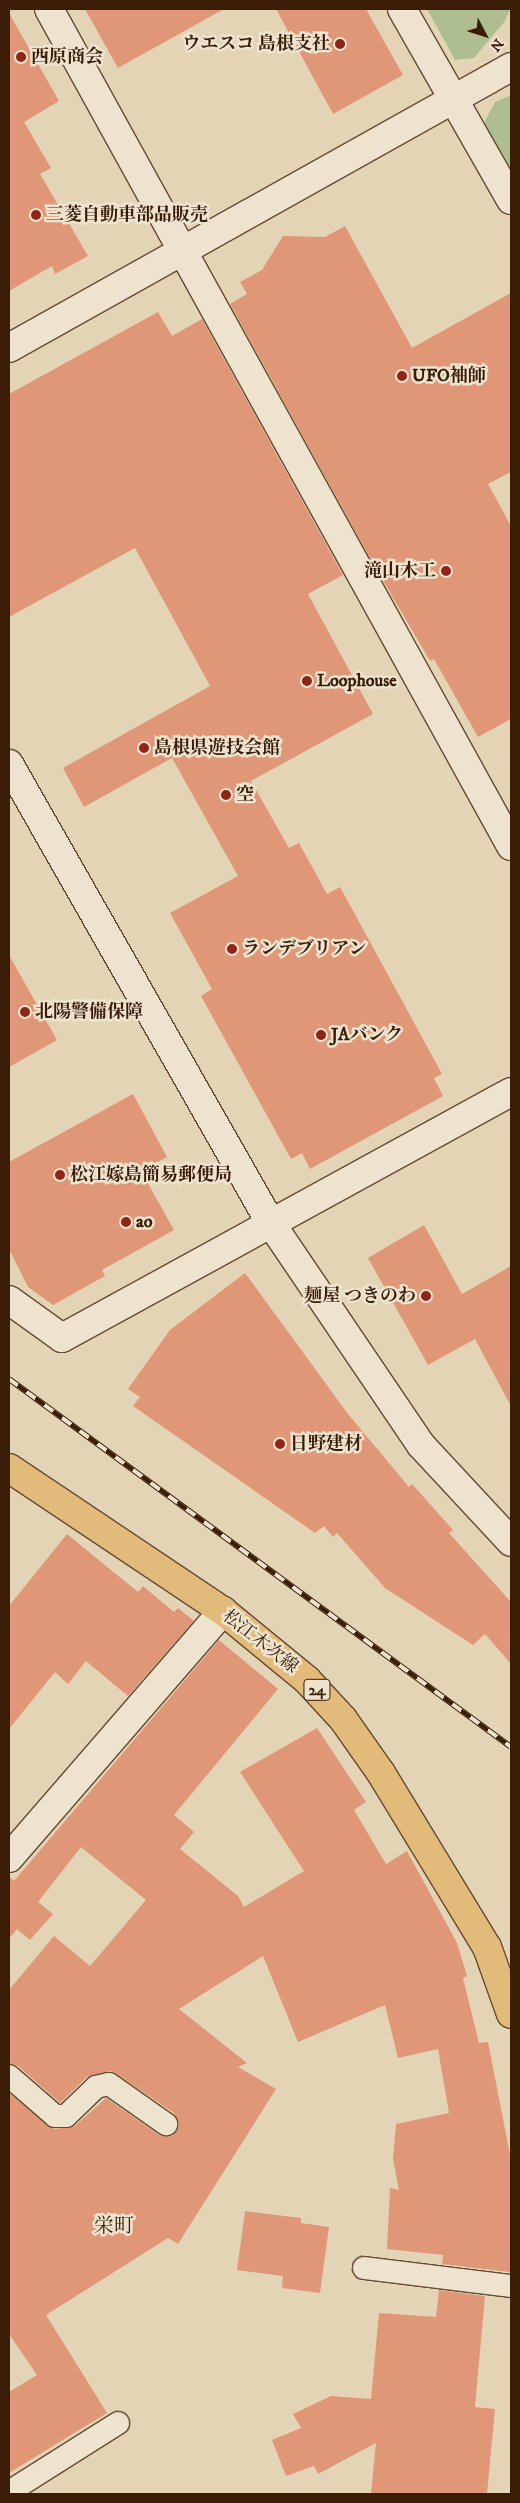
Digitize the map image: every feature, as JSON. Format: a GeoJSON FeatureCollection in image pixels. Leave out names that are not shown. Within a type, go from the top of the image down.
{"type":"FeatureCollection","features":[{"type":"Feature","properties":{"kind":"main road","name":"松江木次線"},"geometry":{"type":"LineString","coordinates":[[9,1468],[223,1612],[307,1680],[343,1719],[381,1773],[487,1947],[511,2014]]}},
{"type":"Feature","properties":{"kind":"street"},"geometry":{"type":"LineString","coordinates":[[49,9],[185,251],[511,846]]}},
{"type":"Feature","properties":{"kind":"street"},"geometry":{"type":"LineString","coordinates":[[402,9],[511,200]]}},
{"type":"Feature","properties":{"kind":"street"},"geometry":{"type":"LineString","coordinates":[[9,348],[454,102],[511,67]]}},
{"type":"Feature","properties":{"kind":"street"},"geometry":{"type":"LineString","coordinates":[[9,764],[270,1222],[420,1445],[511,1542]]}},
{"type":"Feature","properties":{"kind":"street"},"geometry":{"type":"LineString","coordinates":[[9,1300],[62,1338],[270,1222],[511,1092]]}},
{"type":"Feature","properties":{"kind":"street"},"geometry":{"type":"LineString","coordinates":[[9,1858],[223,1612]]}},
{"type":"Feature","properties":{"kind":"lane"},"geometry":{"type":"LineString","coordinates":[[9,2076],[55,2116],[66,2116],[96,2087],[109,2084],[166,2124]]}},
{"type":"Feature","properties":{"kind":"lane"},"geometry":{"type":"LineString","coordinates":[[364,2268],[511,2286]]}},
{"type":"Feature","properties":{"kind":"lane"},"geometry":{"type":"LineString","coordinates":[[9,2492],[118,2423]]}},
{"type":"Feature","properties":{"kind":"green space"},"geometry":{"type":"Polygon","coordinates":[[[427,9],[510,9],[505,21],[474,58],[455,60],[427,9]]]}},
{"type":"Feature","properties":{"kind":"green space"},"geometry":{"type":"Polygon","coordinates":[[[511,95],[511,178],[489,141],[484,123],[495,102],[511,95]]]}},
{"type":"Feature","properties":{"kind":"building"},"geometry":{"type":"Polygon","coordinates":[[[85,9],[224,9],[118,68],[85,9]]]}},
{"type":"Feature","properties":{"kind":"building","name":"ウエスコ 島根支社"},"geometry":{"type":"Polygon","coordinates":[[[276,9],[366,9],[403,75],[333,114],[276,9]]]}},
{"type":"Feature","properties":{"kind":"building","name":"三菱自動車部品販売"},"geometry":{"type":"Polygon","coordinates":[[[9,13],[59,101],[24,122],[51,168],[40,174],[88,256],[55,274],[52,266],[9,291],[9,13]]]}},
{"type":"Feature","properties":{"kind":"building"},"geometry":{"type":"Polygon","coordinates":[[[345,226],[412,348],[511,293],[511,472],[488,484],[511,526],[511,719],[478,737],[434,659],[430,661],[371,560],[230,304],[247,294],[240,282],[262,270],[283,236],[325,237],[345,226]]]}},
{"type":"Feature","properties":{"kind":"building"},"geometry":{"type":"Polygon","coordinates":[[[158,312],[172,336],[202,319],[343,575],[308,594],[373,714],[251,781],[289,848],[299,843],[327,894],[340,887],[442,1074],[434,1078],[443,1096],[310,1169],[302,1153],[291,1159],[201,996],[212,989],[170,913],[238,876],[172,758],[84,807],[63,768],[210,686],[135,548],[9,617],[9,394],[158,312]]]}},
{"type":"Feature","properties":{"kind":"building","name":"北陽警備保障"},"geometry":{"type":"Polygon","coordinates":[[[9,955],[57,1040],[9,1067],[9,955]]]}},
{"type":"Feature","properties":{"kind":"building"},"geometry":{"type":"Polygon","coordinates":[[[133,1094],[167,1157],[141,1171],[174,1230],[102,1270],[105,1276],[53,1305],[28,1287],[9,1249],[9,1162],[133,1094]]]}},
{"type":"Feature","properties":{"kind":"building","name":"麺屋 つきのわ"},"geometry":{"type":"Polygon","coordinates":[[[424,1225],[462,1294],[511,1266],[511,1406],[475,1339],[428,1365],[368,1258],[424,1225]]]}},
{"type":"Feature","properties":{"kind":"building"},"geometry":{"type":"Polygon","coordinates":[[[245,1273],[348,1414],[409,1487],[412,1484],[453,1530],[449,1533],[511,1602],[511,1664],[485,1634],[473,1645],[385,1588],[337,1533],[333,1537],[324,1526],[315,1533],[133,1406],[140,1397],[128,1389],[170,1330],[245,1273]]]}},
{"type":"Feature","properties":{"kind":"building"},"geometry":{"type":"Polygon","coordinates":[[[67,1534],[138,1592],[143,1586],[174,1612],[178,1608],[194,1621],[128,1696],[86,1661],[68,1684],[55,1672],[9,1729],[9,1606],[67,1534]]]}},
{"type":"Feature","properties":{"kind":"building"},"geometry":{"type":"Polygon","coordinates":[[[219,1640],[278,1689],[174,1815],[194,1832],[180,1849],[238,1896],[244,1907],[304,1871],[240,1772],[317,1728],[366,1802],[354,1810],[386,1864],[407,1851],[457,1943],[467,1976],[463,1978],[479,2043],[488,2042],[511,2160],[511,2272],[442,2264],[443,2255],[387,2249],[390,2188],[399,2190],[393,2159],[396,2124],[449,2113],[438,2049],[398,2058],[385,2005],[298,2042],[263,1956],[179,2009],[247,2063],[238,2067],[276,2089],[178,2244],[168,2238],[46,2315],[107,2413],[9,2473],[9,2392],[37,2375],[9,2334],[9,2093],[55,2129],[75,2126],[106,2098],[159,2135],[172,2136],[179,2125],[174,2113],[112,2071],[87,2077],[60,2103],[18,2066],[9,2063],[9,1990],[54,1936],[90,1966],[146,1900],[81,1847],[38,1902],[53,1914],[30,1940],[17,1929],[9,1939],[9,1876],[14,1881],[219,1640]]]}},
{"type":"Feature","properties":{"kind":"building"},"geometry":{"type":"Polygon","coordinates":[[[245,2211],[301,2218],[301,2223],[329,2227],[320,2293],[282,2288],[283,2276],[237,2270],[245,2211]]]}},
{"type":"Feature","properties":{"kind":"building"},"geometry":{"type":"Polygon","coordinates":[[[439,2290],[485,2296],[475,2407],[495,2409],[487,2494],[371,2494],[376,2443],[318,2474],[314,2466],[286,2476],[272,2440],[301,2428],[293,2414],[331,2396],[371,2399],[379,2313],[436,2317],[439,2290]]]}},
{"type":"Feature","properties":{"kind":"railway"},"geometry":{"type":"LineString","coordinates":[[9,1379],[511,1747]]}},
{"type":"Feature","properties":{"kind":"place","name":"ウエスコ 島根支社"},"geometry":{"type":"Point","coordinates":[340,44]}},
{"type":"Feature","properties":{"kind":"place","name":"西原商会"},"geometry":{"type":"Point","coordinates":[21,57]}},
{"type":"Feature","properties":{"kind":"place","name":"三菱自動車部品販売"},"geometry":{"type":"Point","coordinates":[36,215]}},
{"type":"Feature","properties":{"kind":"place","name":"UFO袖師"},"geometry":{"type":"Point","coordinates":[402,376]}},
{"type":"Feature","properties":{"kind":"place","name":"滝山木工"},"geometry":{"type":"Point","coordinates":[446,571]}},
{"type":"Feature","properties":{"kind":"place","name":"Loophouse"},"geometry":{"type":"Point","coordinates":[307,681]}},
{"type":"Feature","properties":{"kind":"place","name":"島根県遊技会館"},"geometry":{"type":"Point","coordinates":[144,748]}},
{"type":"Feature","properties":{"kind":"place","name":"空"},"geometry":{"type":"Point","coordinates":[226,795]}},
{"type":"Feature","properties":{"kind":"place","name":"ランデブリアン"},"geometry":{"type":"Point","coordinates":[232,949]}},
{"type":"Feature","properties":{"kind":"place","name":"北陽警備保障"},"geometry":{"type":"Point","coordinates":[25,1012]}},
{"type":"Feature","properties":{"kind":"place","name":"JAバンク"},"geometry":{"type":"Point","coordinates":[321,1035]}},
{"type":"Feature","properties":{"kind":"place","name":"松江嫁島簡易郵便局"},"geometry":{"type":"Point","coordinates":[60,1175]}},
{"type":"Feature","properties":{"kind":"place","name":"ao"},"geometry":{"type":"Point","coordinates":[126,1222]}},
{"type":"Feature","properties":{"kind":"place","name":"麺屋 つきのわ"},"geometry":{"type":"Point","coordinates":[426,1296]}},
{"type":"Feature","properties":{"kind":"place","name":"日野建材"},"geometry":{"type":"Point","coordinates":[280,1444]}},
{"type":"Feature","properties":{"kind":"district","name":"栄町"},"geometry":{"type":"Point","coordinates":[114,2226]}}]}
